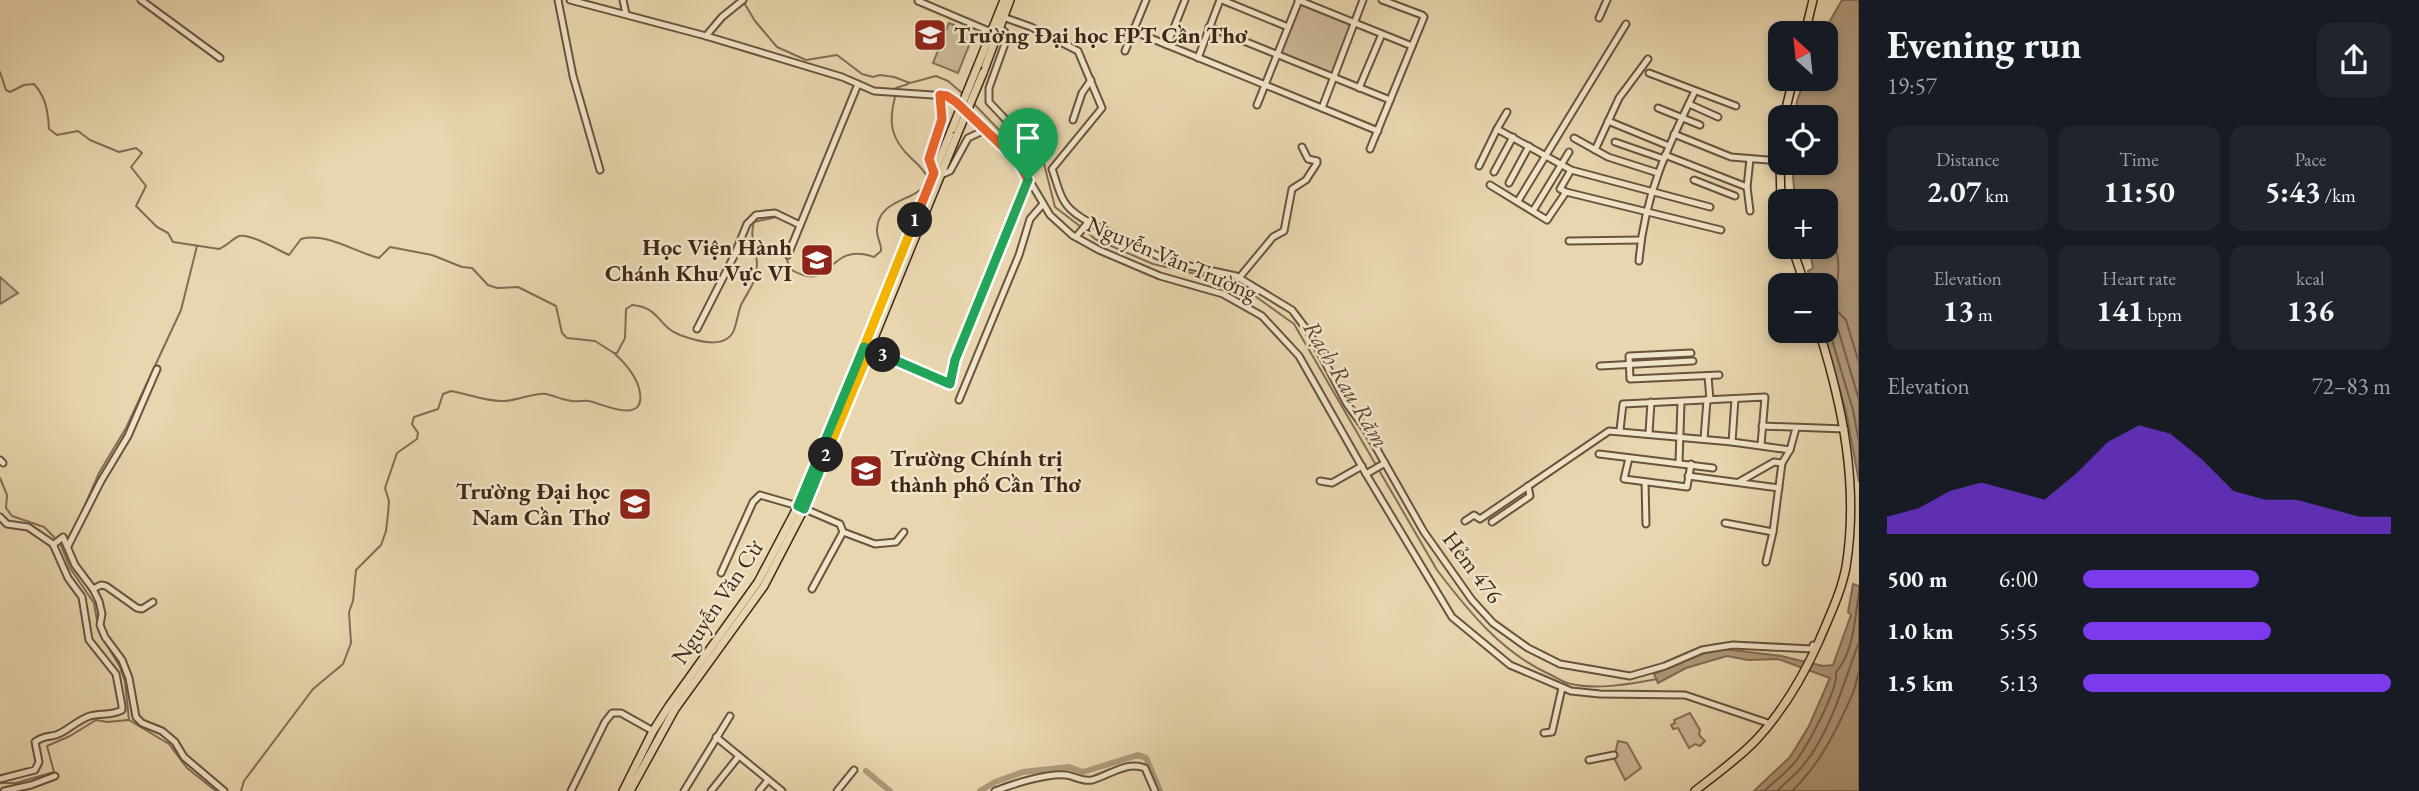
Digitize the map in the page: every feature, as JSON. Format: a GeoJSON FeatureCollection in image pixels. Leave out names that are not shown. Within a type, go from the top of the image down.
{"type":"FeatureCollection","features":[{"type":"Feature","properties":{"kind":"main road","name":"Nguyễn Văn Cừ"},"geometry":{"type":"LineString","coordinates":[[630,791],[653,731],[761,584],[801,508],[981,69],[1004,0]]}},
{"type":"Feature","properties":{"kind":"main road","name":"Nguyễn Văn Cừ"},"geometry":{"type":"LineString","coordinates":[[995,30],[1010,0]]}},
{"type":"Feature","properties":{"kind":"main road"},"geometry":{"type":"LineString","coordinates":[[1808,21],[1813,0]]}},
{"type":"Feature","properties":{"kind":"main road"},"geometry":{"type":"LineString","coordinates":[[1695,791],[1756,739],[1769,723],[1803,675],[1837,599],[1846,566],[1850,512],[1845,429],[1822,343]]}},
{"type":"Feature","properties":{"kind":"main road","name":"Nguyễn Văn Cừ"},"geometry":{"type":"LineString","coordinates":[[623,791],[672,708]]}},
{"type":"Feature","properties":{"kind":"street"},"geometry":{"type":"LineString","coordinates":[[141,0],[220,58]]}},
{"type":"Feature","properties":{"kind":"street"},"geometry":{"type":"LineString","coordinates":[[558,0],[573,76],[600,170]]}},
{"type":"Feature","properties":{"kind":"street"},"geometry":{"type":"LineString","coordinates":[[570,0],[706,36],[874,91],[940,95],[942,119],[929,159],[937,174],[950,171],[968,138],[985,130]]}},
{"type":"Feature","properties":{"kind":"street"},"geometry":{"type":"LineString","coordinates":[[623,0],[626,14]]}},
{"type":"Feature","properties":{"kind":"street"},"geometry":{"type":"LineString","coordinates":[[1125,51],[1146,0]]}},
{"type":"Feature","properties":{"kind":"street"},"geometry":{"type":"LineString","coordinates":[[1167,45],[1185,0]]}},
{"type":"Feature","properties":{"kind":"street"},"geometry":{"type":"LineString","coordinates":[[1198,58],[1221,0],[1288,27]]}},
{"type":"Feature","properties":{"kind":"street"},"geometry":{"type":"LineString","coordinates":[[1256,105],[1299,0],[1412,47]]}},
{"type":"Feature","properties":{"kind":"street"},"geometry":{"type":"LineString","coordinates":[[1322,108],[1363,0]]}},
{"type":"Feature","properties":{"kind":"street"},"geometry":{"type":"LineString","coordinates":[[1599,19],[1607,0]]}},
{"type":"Feature","properties":{"kind":"street"},"geometry":{"type":"LineString","coordinates":[[706,36],[722,17],[742,1]]}},
{"type":"Feature","properties":{"kind":"street"},"geometry":{"type":"LineString","coordinates":[[918,1],[1005,32],[1007,38],[989,88],[989,102],[1008,122],[1048,153]]}},
{"type":"Feature","properties":{"kind":"street"},"geometry":{"type":"LineString","coordinates":[[1370,149],[1424,17],[1385,1]]}},
{"type":"Feature","properties":{"kind":"street"},"geometry":{"type":"LineString","coordinates":[[1003,18],[1031,27],[1080,53],[1091,80],[1082,93],[1073,120]]}},
{"type":"Feature","properties":{"kind":"street"},"geometry":{"type":"LineString","coordinates":[[1518,201],[1626,24]]}},
{"type":"Feature","properties":{"kind":"street"},"geometry":{"type":"LineString","coordinates":[[1209,27],[1390,100]]}},
{"type":"Feature","properties":{"kind":"street"},"geometry":{"type":"LineString","coordinates":[[1133,32],[1378,131]]}},
{"type":"Feature","properties":{"kind":"street"},"geometry":{"type":"LineString","coordinates":[[1359,88],[1382,34]]}},
{"type":"Feature","properties":{"kind":"street"},"geometry":{"type":"LineString","coordinates":[[1595,150],[1619,98],[1648,59]]}},
{"type":"Feature","properties":{"kind":"street"},"geometry":{"type":"LineString","coordinates":[[1649,74],[1736,106]]}},
{"type":"Feature","properties":{"kind":"street","name":"Hẻm 476"},"geometry":{"type":"LineString","coordinates":[[1091,80],[1102,105],[1098,116],[1079,134],[1067,154],[1052,167],[1066,204],[1088,222],[1169,261],[1239,278],[1292,310],[1327,363],[1347,404],[1366,430],[1424,532],[1472,600],[1508,635],[1560,664],[1630,676],[1665,666],[1702,650],[1734,645],[1812,649],[1837,599]]}},
{"type":"Feature","properties":{"kind":"street"},"geometry":{"type":"LineString","coordinates":[[788,255],[858,84]]}},
{"type":"Feature","properties":{"kind":"street"},"geometry":{"type":"LineString","coordinates":[[1639,261],[1651,191],[1695,91]]}},
{"type":"Feature","properties":{"kind":"street","name":"Nguyễn Văn Trường"},"geometry":{"type":"LineString","coordinates":[[940,95],[956,102],[1018,161],[1050,215],[1099,250],[1160,276],[1223,294],[1262,316],[1299,356],[1452,617],[1510,666],[1571,691],[1685,695],[1769,723]]}},
{"type":"Feature","properties":{"kind":"street"},"geometry":{"type":"LineString","coordinates":[[1689,104],[1718,117]]}},
{"type":"Feature","properties":{"kind":"street"},"geometry":{"type":"LineString","coordinates":[[1658,108],[1700,125]]}},
{"type":"Feature","properties":{"kind":"street"},"geometry":{"type":"LineString","coordinates":[[1479,166],[1507,112]]}},
{"type":"Feature","properties":{"kind":"street"},"geometry":{"type":"LineString","coordinates":[[1608,121],[1669,146]]}},
{"type":"Feature","properties":{"kind":"street"},"geometry":{"type":"LineString","coordinates":[[1497,129],[1571,170],[1710,207]]}},
{"type":"Feature","properties":{"kind":"street"},"geometry":{"type":"LineString","coordinates":[[1674,134],[1731,157],[1768,161]]}},
{"type":"Feature","properties":{"kind":"street"},"geometry":{"type":"LineString","coordinates":[[1494,172],[1513,137]]}},
{"type":"Feature","properties":{"kind":"street"},"geometry":{"type":"LineString","coordinates":[[1574,138],[1608,157],[1658,173]]}},
{"type":"Feature","properties":{"kind":"street"},"geometry":{"type":"LineString","coordinates":[[1615,142],[1747,187]]}},
{"type":"Feature","properties":{"kind":"street"},"geometry":{"type":"LineString","coordinates":[[1509,183],[1529,146]]}},
{"type":"Feature","properties":{"kind":"street"},"geometry":{"type":"LineString","coordinates":[[1239,278],[1273,237],[1284,231],[1292,189],[1306,180],[1317,163],[1308,159],[1302,147]]}},
{"type":"Feature","properties":{"kind":"street"},"geometry":{"type":"LineString","coordinates":[[1533,211],[1569,152]]}},
{"type":"Feature","properties":{"kind":"street"},"geometry":{"type":"LineString","coordinates":[[1750,159],[1747,187],[1750,211]]}},
{"type":"Feature","properties":{"kind":"street"},"geometry":{"type":"LineString","coordinates":[[1571,170],[1559,189],[1721,230]]}},
{"type":"Feature","properties":{"kind":"street"},"geometry":{"type":"LineString","coordinates":[[1710,187],[1714,174]]}},
{"type":"Feature","properties":{"kind":"street"},"geometry":{"type":"LineString","coordinates":[[867,348],[950,384],[955,360],[1028,180]]}},
{"type":"Feature","properties":{"kind":"street"},"geometry":{"type":"LineString","coordinates":[[1693,180],[1735,196]]}},
{"type":"Feature","properties":{"kind":"street"},"geometry":{"type":"LineString","coordinates":[[1490,185],[1547,220],[1566,192]]}},
{"type":"Feature","properties":{"kind":"street"},"geometry":{"type":"LineString","coordinates":[[959,400],[1019,255],[1030,219],[1043,204]]}},
{"type":"Feature","properties":{"kind":"street"},"geometry":{"type":"LineString","coordinates":[[697,329],[747,224],[756,215],[775,213],[800,225]]}},
{"type":"Feature","properties":{"kind":"street"},"geometry":{"type":"LineString","coordinates":[[1078,235],[1088,222]]}},
{"type":"Feature","properties":{"kind":"street"},"geometry":{"type":"LineString","coordinates":[[1569,241],[1641,240]]}},
{"type":"Feature","properties":{"kind":"street"},"geometry":{"type":"LineString","coordinates":[[1691,353],[1629,356],[1630,379],[1719,375]]}},
{"type":"Feature","properties":{"kind":"street"},"geometry":{"type":"LineString","coordinates":[[1600,366],[1693,360]]}},
{"type":"Feature","properties":{"kind":"street"},"geometry":{"type":"LineString","coordinates":[[122,711],[116,674],[89,640],[82,597],[68,578],[61,543],[128,436],[158,369]]}},
{"type":"Feature","properties":{"kind":"street"},"geometry":{"type":"LineString","coordinates":[[1704,439],[1708,376]]}},
{"type":"Feature","properties":{"kind":"street"},"geometry":{"type":"LineString","coordinates":[[1620,430],[1623,404],[1765,397],[1761,445]]}},
{"type":"Feature","properties":{"kind":"street"},"geometry":{"type":"LineString","coordinates":[[1732,442],[1735,399]]}},
{"type":"Feature","properties":{"kind":"street"},"geometry":{"type":"LineString","coordinates":[[1679,463],[1681,401]]}},
{"type":"Feature","properties":{"kind":"street"},"geometry":{"type":"LineString","coordinates":[[1649,433],[1651,402]]}},
{"type":"Feature","properties":{"kind":"street"},"geometry":{"type":"LineString","coordinates":[[1762,426],[1845,429]]}},
{"type":"Feature","properties":{"kind":"street"},"geometry":{"type":"LineString","coordinates":[[1766,562],[1773,532],[1782,463],[1790,450],[1796,428]]}},
{"type":"Feature","properties":{"kind":"street"},"geometry":{"type":"LineString","coordinates":[[1465,520],[1474,515],[1479,519],[1609,430],[1790,450]]}},
{"type":"Feature","properties":{"kind":"street"},"geometry":{"type":"LineString","coordinates":[[1599,454],[1713,468]]}},
{"type":"Feature","properties":{"kind":"street"},"geometry":{"type":"LineString","coordinates":[[1629,457],[1625,479],[1687,487],[1691,464]]}},
{"type":"Feature","properties":{"kind":"street"},"geometry":{"type":"LineString","coordinates":[[1739,482],[1774,462],[1782,463]]}},
{"type":"Feature","properties":{"kind":"street"},"geometry":{"type":"LineString","coordinates":[[1367,474],[1384,463]]}},
{"type":"Feature","properties":{"kind":"street"},"geometry":{"type":"LineString","coordinates":[[1320,481],[1332,483],[1362,466]]}},
{"type":"Feature","properties":{"kind":"street"},"geometry":{"type":"LineString","coordinates":[[1688,476],[1779,488]]}},
{"type":"Feature","properties":{"kind":"street"},"geometry":{"type":"LineString","coordinates":[[1645,482],[1646,524]]}},
{"type":"Feature","properties":{"kind":"street"},"geometry":{"type":"LineString","coordinates":[[1492,522],[1530,496],[1528,486]]}},
{"type":"Feature","properties":{"kind":"street"},"geometry":{"type":"LineString","coordinates":[[721,573],[758,496],[838,522],[843,532],[879,545],[896,542],[904,531]]}},
{"type":"Feature","properties":{"kind":"street"},"geometry":{"type":"LineString","coordinates":[[0,517],[7,524],[28,527],[61,543],[99,601],[102,614],[100,625],[105,637],[122,660],[129,678],[132,710],[142,723],[162,731],[175,742],[184,757],[224,791]]}},
{"type":"Feature","properties":{"kind":"street"},"geometry":{"type":"LineString","coordinates":[[1725,523],[1773,532]]}},
{"type":"Feature","properties":{"kind":"street"},"geometry":{"type":"LineString","coordinates":[[812,589],[843,532]]}},
{"type":"Feature","properties":{"kind":"street"},"geometry":{"type":"LineString","coordinates":[[93,589],[106,586],[137,608],[142,609],[153,602]]}},
{"type":"Feature","properties":{"kind":"street"},"geometry":{"type":"LineString","coordinates":[[1544,733],[1552,732],[1562,688]]}},
{"type":"Feature","properties":{"kind":"street"},"geometry":{"type":"LineString","coordinates":[[0,779],[37,768],[39,757],[35,742],[41,738],[59,734],[89,716],[105,716],[132,710]]}},
{"type":"Feature","properties":{"kind":"street"},"geometry":{"type":"LineString","coordinates":[[571,791],[612,713],[621,713],[653,731]]}},
{"type":"Feature","properties":{"kind":"street"},"geometry":{"type":"LineString","coordinates":[[684,791],[730,716]]}},
{"type":"Feature","properties":{"kind":"street"},"geometry":{"type":"LineString","coordinates":[[716,737],[782,791]]}},
{"type":"Feature","properties":{"kind":"street"},"geometry":{"type":"LineString","coordinates":[[1589,760],[1614,755]]}},
{"type":"Feature","properties":{"kind":"street"},"geometry":{"type":"LineString","coordinates":[[711,791],[739,756]]}},
{"type":"Feature","properties":{"kind":"street"},"geometry":{"type":"LineString","coordinates":[[995,791],[1057,776],[1094,779],[1131,765],[1145,768],[1154,791]]}},
{"type":"Feature","properties":{"kind":"street"},"geometry":{"type":"LineString","coordinates":[[837,791],[854,770]]}},
{"type":"Feature","properties":{"kind":"street"},"geometry":{"type":"LineString","coordinates":[[4,791],[55,776]]}},
{"type":"Feature","properties":{"kind":"street"},"geometry":{"type":"LineString","coordinates":[[759,791],[768,780]]}},
{"type":"Feature","properties":{"kind":"shaded area"},"geometry":{"type":"Polygon","coordinates":[[[1300,4],[1352,24],[1332,73],[1280,53],[1300,4]]]}},
{"type":"Feature","properties":{"kind":"shaded area"},"geometry":{"type":"Polygon","coordinates":[[[949,23],[974,33],[958,73],[933,63],[949,23]]]}},
{"type":"Feature","properties":{"kind":"shaded area"},"geometry":{"type":"Polygon","coordinates":[[[0,277],[18,293],[0,304],[0,277]]]}},
{"type":"Feature","properties":{"kind":"shaded area"},"geometry":{"type":"Polygon","coordinates":[[[1690,713],[1700,730],[1699,735],[1705,741],[1700,746],[1695,744],[1689,748],[1678,728],[1673,729],[1671,725],[1675,723],[1674,720],[1690,713]]]}},
{"type":"Feature","properties":{"kind":"shaded area"},"geometry":{"type":"Polygon","coordinates":[[[1618,741],[1627,743],[1641,768],[1625,780],[1614,758],[1618,741]]]}},
{"type":"Feature","properties":{"kind":"water"},"geometry":{"type":"Polygon","coordinates":[[[1842,0],[1859,0],[1859,482],[1846,411],[1826,343],[1838,343],[1838,273],[1808,271],[1813,268],[1811,259],[1838,259],[1838,189],[1794,189],[1793,175],[1838,175],[1838,105],[1796,105],[1801,91],[1838,91],[1838,21],[1830,21],[1842,0]]]}},
{"type":"Feature","properties":{"kind":"water"},"geometry":{"type":"Polygon","coordinates":[[[1853,584],[1859,586],[1859,791],[1754,791],[1790,757],[1809,726],[1830,678],[1778,659],[1748,660],[1727,656],[1686,668],[1658,683],[1654,674],[1701,654],[1724,649],[1781,656],[1823,666],[1833,665],[1851,615],[1848,612],[1853,584]]]}},
{"type":"Feature","properties":{"kind":"waterway","name":"Rạch Rau Răm"},"geometry":{"type":"LineString","coordinates":[[743,1],[755,21],[777,47],[806,60],[837,55],[862,74],[894,77],[910,83],[936,76],[948,81],[962,93]]}},
{"type":"Feature","properties":{"kind":"waterway"},"geometry":{"type":"LineString","coordinates":[[0,72],[6,90],[10,92],[24,85],[34,84],[46,105],[49,129],[57,135],[78,131],[90,140],[119,152],[136,148],[142,153],[131,167],[146,186],[136,206],[157,227],[168,233],[173,242],[219,249],[236,237],[244,236],[257,239],[289,255],[301,239],[321,238],[379,258],[390,247],[432,255],[462,267],[472,268],[488,285],[497,288],[518,287],[556,306],[562,333],[567,338],[595,341],[614,353]]}},
{"type":"Feature","properties":{"kind":"waterway"},"geometry":{"type":"LineString","coordinates":[[896,88],[908,84]]}},
{"type":"Feature","properties":{"kind":"waterway"},"geometry":{"type":"LineString","coordinates":[[895,97],[892,115],[895,137],[928,179]]}},
{"type":"Feature","properties":{"kind":"waterway","name":"Rạch Rau Răm"},"geometry":{"type":"LineString","coordinates":[[974,104],[1004,135],[1044,164],[1055,207],[1081,227]]}},
{"type":"Feature","properties":{"kind":"waterway"},"geometry":{"type":"LineString","coordinates":[[790,243],[785,254],[790,269],[805,276],[823,273],[847,256],[858,254],[874,257],[881,251],[877,235],[879,219],[890,206],[926,184]]}},
{"type":"Feature","properties":{"kind":"waterway"},"geometry":{"type":"LineString","coordinates":[[241,791],[244,781],[313,689],[343,664],[351,643],[349,612],[353,601],[356,570],[381,545],[386,531],[389,501],[385,488],[397,453],[417,439],[418,433],[412,424],[414,417],[438,409],[443,394],[451,391],[497,401],[546,394],[574,401],[589,401],[621,410],[636,408],[640,403],[637,382],[627,366],[614,353],[617,353],[625,338],[626,309],[632,305],[648,309],[667,327],[687,337],[710,342],[724,340],[734,330],[741,305],[755,277],[757,265],[752,233],[754,222],[777,217]]}},
{"type":"Feature","properties":{"kind":"waterway","name":"Rạch Rau Răm"},"geometry":{"type":"LineString","coordinates":[[1085,230],[1095,239],[1153,264],[1221,280],[1255,296],[1294,324],[1437,570],[1474,616],[1517,655],[1563,682],[1581,686],[1614,686],[1657,679]]}},
{"type":"Feature","properties":{"kind":"waterway"},"geometry":{"type":"LineString","coordinates":[[82,512],[99,473],[126,428],[181,310],[197,246]]}},
{"type":"Feature","properties":{"kind":"waterway"},"geometry":{"type":"LineString","coordinates":[[0,478],[7,495],[6,508],[12,516],[44,527],[56,539]]}},
{"type":"Feature","properties":{"kind":"waterway"},"geometry":{"type":"LineString","coordinates":[[67,539],[73,530]]}},
{"type":"Feature","properties":{"kind":"waterway"},"geometry":{"type":"LineString","coordinates":[[60,543],[70,568],[94,603],[99,632],[120,667],[125,682],[129,720],[169,744],[187,768],[216,791]]}},
{"type":"Feature","properties":{"kind":"waterway"},"geometry":{"type":"LineString","coordinates":[[0,783],[16,783],[54,772],[47,746],[96,720],[128,720]]}},
{"type":"Feature","properties":{"kind":"waterway"},"geometry":{"type":"LineString","coordinates":[[980,791],[995,782],[1023,772],[1069,767],[1083,772],[1138,755],[1146,758],[1160,791]]}},
{"type":"Feature","properties":{"kind":"waterway"},"geometry":{"type":"LineString","coordinates":[[866,771],[890,791]]}},
{"type":"Feature","properties":{"kind":"place","name":"Trường Đại học FPT Cần Thơ"},"geometry":{"type":"Point","coordinates":[930,35]}},
{"type":"Feature","properties":{"kind":"place","name":"Học Viện Hành Chánh Khu Vực VI"},"geometry":{"type":"Point","coordinates":[817,260]}},
{"type":"Feature","properties":{"kind":"place","name":"Trường Chính trị thành phố Cần Thơ"},"geometry":{"type":"Point","coordinates":[866,471]}},
{"type":"Feature","properties":{"kind":"place","name":"Trường Đại học Nam Cần Thơ"},"geometry":{"type":"Point","coordinates":[635,504]}},
{"type":"Feature","properties":{"kind":"route"},"geometry":{"type":"LineString","coordinates":[[1028,180],[955,360],[950,384],[864,347],[798,506],[804,509],[842,417],[870,349],[864,347],[934,173],[929,159],[942,119],[940,95],[956,102],[1018,161],[1028,180]]}}]}
